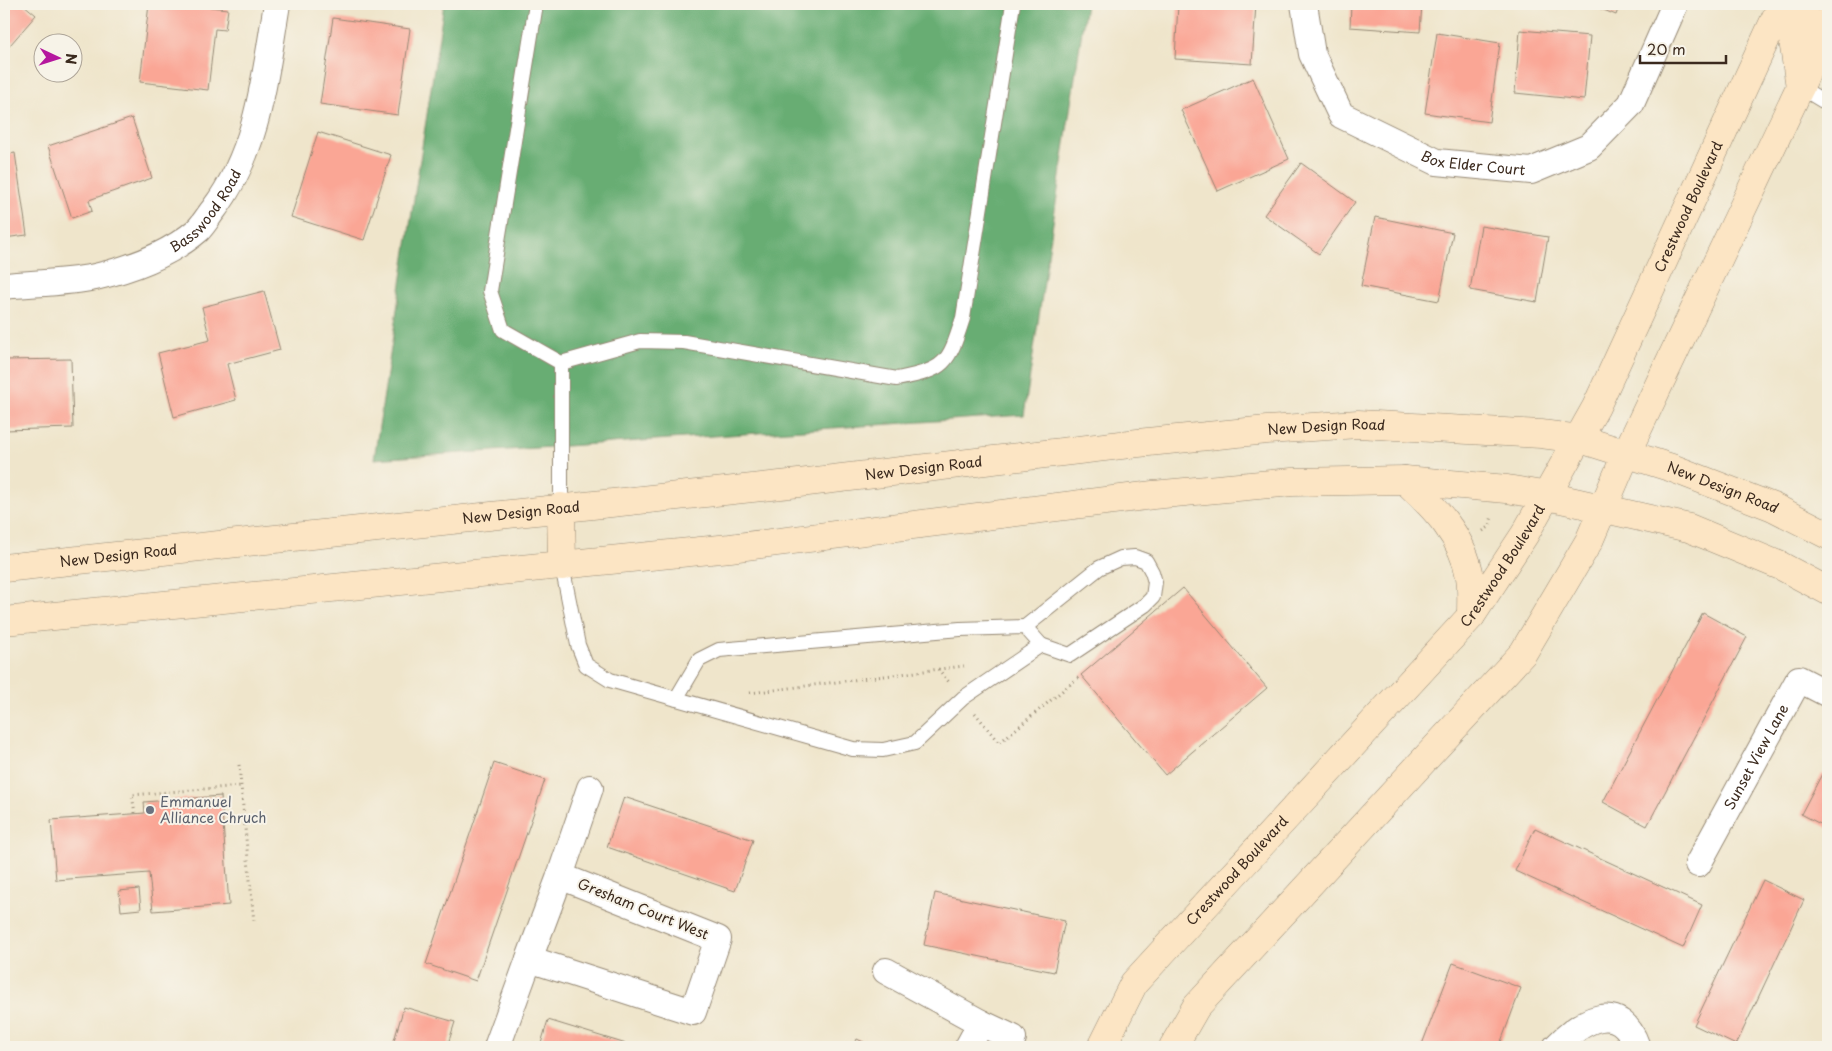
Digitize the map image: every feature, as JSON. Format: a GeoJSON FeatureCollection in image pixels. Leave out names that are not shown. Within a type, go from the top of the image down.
{"type":"FeatureCollection","features":[{"type":"Feature","properties":{"kind":"main road","name":"Crestwood Boulevard"},"geometry":{"type":"LineString","coordinates":[[1102,1047],[1134,983],[1471,616],[1548,496],[1580,439],[1782,4]]}},
{"type":"Feature","properties":{"kind":"main road"},"geometry":{"type":"LineString","coordinates":[[1800,87],[1793,40],[1806,4]]}},
{"type":"Feature","properties":{"kind":"main road"},"geometry":{"type":"LineString","coordinates":[[1173,1047],[1196,1007],[1523,653],[1589,541],[1627,452],[1800,87],[1828,21]]}},
{"type":"Feature","properties":{"kind":"main road","name":"New Design Road"},"geometry":{"type":"LineString","coordinates":[[4,568],[1294,428],[1358,424],[1541,434],[1580,439],[1627,452],[1772,507],[1828,535]]}},
{"type":"Feature","properties":{"kind":"main road"},"geometry":{"type":"LineString","coordinates":[[1405,480],[1435,507],[1460,544],[1470,577],[1471,616]]}},
{"type":"Feature","properties":{"kind":"main road"},"geometry":{"type":"LineString","coordinates":[[4,621],[730,548],[1153,495],[1292,482],[1405,480],[1507,489],[1548,496],[1602,510],[1688,528],[1781,566],[1828,590]]}},
{"type":"Feature","properties":{"kind":"main road"},"geometry":{"type":"LineString","coordinates":[[561,507],[562,566]]}},
{"type":"Feature","properties":{"kind":"street","name":"Basswood Road"},"geometry":{"type":"LineString","coordinates":[[4,286],[94,277],[117,270],[173,247],[199,229],[225,194],[244,157],[260,109],[277,4]]}},
{"type":"Feature","properties":{"kind":"street","name":"Box Elder Court"},"geometry":{"type":"LineString","coordinates":[[1304,4],[1312,54],[1341,115],[1437,162],[1531,172],[1590,147],[1631,104],[1675,4]]}},
{"type":"Feature","properties":{"kind":"street","name":"Sunset View Lane"},"geometry":{"type":"LineString","coordinates":[[1698,864],[1799,679],[1828,694]]}},
{"type":"Feature","properties":{"kind":"street","name":"Gresham Court West"},"geometry":{"type":"LineString","coordinates":[[497,1047],[560,876],[590,788]]}},
{"type":"Feature","properties":{"kind":"street","name":"Gresham Court West"},"geometry":{"type":"LineString","coordinates":[[529,959],[693,1012],[718,939],[560,876]]}},
{"type":"Feature","properties":{"kind":"street"},"geometry":{"type":"LineString","coordinates":[[886,971],[981,1023],[1013,1038]]}},
{"type":"Feature","properties":{"kind":"street"},"geometry":{"type":"LineString","coordinates":[[1556,1047],[1582,1023],[1599,1016],[1620,1022],[1632,1034],[1637,1047]]}},
{"type":"Feature","properties":{"kind":"street"},"geometry":{"type":"LineString","coordinates":[[968,1047],[981,1023]]}},
{"type":"Feature","properties":{"kind":"lane"},"geometry":{"type":"LineString","coordinates":[[536,4],[490,291],[503,330],[561,363],[640,341],[684,342],[897,379],[930,372],[952,354],[964,318],[1013,4]]}},
{"type":"Feature","properties":{"kind":"lane"},"geometry":{"type":"LineString","coordinates":[[1800,87],[1828,104]]}},
{"type":"Feature","properties":{"kind":"lane"},"geometry":{"type":"LineString","coordinates":[[561,363],[561,507]]}},
{"type":"Feature","properties":{"kind":"lane"},"geometry":{"type":"LineString","coordinates":[[676,699],[699,660],[719,650],[960,629],[1025,627],[1099,568],[1121,558],[1135,557],[1146,561],[1152,572],[1155,582],[1153,597],[1145,605],[1070,655],[1041,645],[1025,627]]}},
{"type":"Feature","properties":{"kind":"lane"},"geometry":{"type":"LineString","coordinates":[[562,566],[578,644],[586,665],[610,680],[853,749],[883,750],[915,743],[963,698],[1041,645]]}},
{"type":"Feature","properties":{"kind":"path"},"geometry":{"type":"LineString","coordinates":[[1489,527],[1492,513]]}},
{"type":"Feature","properties":{"kind":"path"},"geometry":{"type":"LineString","coordinates":[[750,694],[964,666]]}},
{"type":"Feature","properties":{"kind":"path"},"geometry":{"type":"LineString","coordinates":[[938,669],[999,743],[1081,674]]}},
{"type":"Feature","properties":{"kind":"path"},"geometry":{"type":"LineString","coordinates":[[239,765],[254,922]]}},
{"type":"Feature","properties":{"kind":"path"},"geometry":{"type":"LineString","coordinates":[[135,814],[132,796],[241,786]]}},
{"type":"Feature","properties":{"kind":"green space"},"geometry":{"type":"Polygon","coordinates":[[[444,4],[1086,4],[1024,415],[374,459],[444,4]]]}},
{"type":"Feature","properties":{"kind":"building"},"geometry":{"type":"Polygon","coordinates":[[[4,4],[23,4],[36,15],[4,52],[4,4]]]}},
{"type":"Feature","properties":{"kind":"building"},"geometry":{"type":"Polygon","coordinates":[[[149,4],[183,4],[228,9],[225,30],[215,29],[208,90],[140,82],[149,4]]]}},
{"type":"Feature","properties":{"kind":"building"},"geometry":{"type":"Polygon","coordinates":[[[1178,4],[1256,4],[1252,64],[1175,59],[1178,4]]]}},
{"type":"Feature","properties":{"kind":"building"},"geometry":{"type":"Polygon","coordinates":[[[1351,4],[1422,4],[1420,32],[1350,27],[1351,4]]]}},
{"type":"Feature","properties":{"kind":"building"},"geometry":{"type":"Polygon","coordinates":[[[1589,4],[1620,4],[1616,15],[1589,4]]]}},
{"type":"Feature","properties":{"kind":"building"},"geometry":{"type":"Polygon","coordinates":[[[333,18],[410,29],[398,115],[320,104],[333,18]]]}},
{"type":"Feature","properties":{"kind":"building"},"geometry":{"type":"Polygon","coordinates":[[[1520,30],[1590,36],[1584,100],[1515,93],[1520,30]]]}},
{"type":"Feature","properties":{"kind":"building"},"geometry":{"type":"Polygon","coordinates":[[[1437,33],[1500,43],[1489,122],[1425,113],[1437,33]]]}},
{"type":"Feature","properties":{"kind":"building"},"geometry":{"type":"Polygon","coordinates":[[[1253,78],[1289,159],[1218,191],[1181,110],[1253,78]]]}},
{"type":"Feature","properties":{"kind":"building"},"geometry":{"type":"Polygon","coordinates":[[[132,118],[152,178],[89,200],[92,211],[72,218],[48,146],[132,118]]]}},
{"type":"Feature","properties":{"kind":"building"},"geometry":{"type":"Polygon","coordinates":[[[318,132],[391,155],[364,240],[291,217],[318,132]]]}},
{"type":"Feature","properties":{"kind":"building"},"geometry":{"type":"Polygon","coordinates":[[[15,153],[27,235],[4,238],[4,155],[15,153]]]}},
{"type":"Feature","properties":{"kind":"building"},"geometry":{"type":"Polygon","coordinates":[[[1301,163],[1355,202],[1319,254],[1264,215],[1301,163]]]}},
{"type":"Feature","properties":{"kind":"building"},"geometry":{"type":"Polygon","coordinates":[[[1375,217],[1453,233],[1439,301],[1361,286],[1375,217]]]}},
{"type":"Feature","properties":{"kind":"building"},"geometry":{"type":"Polygon","coordinates":[[[1481,226],[1548,237],[1537,302],[1470,290],[1481,226]]]}},
{"type":"Feature","properties":{"kind":"building"},"geometry":{"type":"Polygon","coordinates":[[[264,291],[280,350],[227,364],[236,400],[174,417],[158,353],[210,340],[202,307],[264,291]]]}},
{"type":"Feature","properties":{"kind":"building"},"geometry":{"type":"Polygon","coordinates":[[[71,359],[73,428],[4,430],[4,360],[71,359]]]}},
{"type":"Feature","properties":{"kind":"building"},"geometry":{"type":"Polygon","coordinates":[[[1183,588],[1267,688],[1165,775],[1081,675],[1183,588]]]}},
{"type":"Feature","properties":{"kind":"building"},"geometry":{"type":"Polygon","coordinates":[[[1703,613],[1747,637],[1647,826],[1603,802],[1703,613]]]}},
{"type":"Feature","properties":{"kind":"building"},"geometry":{"type":"Polygon","coordinates":[[[494,763],[545,780],[476,981],[426,964],[494,763]]]}},
{"type":"Feature","properties":{"kind":"building"},"geometry":{"type":"Polygon","coordinates":[[[1822,774],[1828,777],[1828,828],[1801,814],[1822,774]]]}},
{"type":"Feature","properties":{"kind":"building"},"geometry":{"type":"Polygon","coordinates":[[[221,796],[229,905],[153,911],[149,873],[56,880],[51,820],[145,813],[144,802],[221,796]]]}},
{"type":"Feature","properties":{"kind":"building"},"geometry":{"type":"Polygon","coordinates":[[[624,797],[753,840],[735,891],[607,847],[624,797]]]}},
{"type":"Feature","properties":{"kind":"building"},"geometry":{"type":"Polygon","coordinates":[[[1535,828],[1702,905],[1683,948],[1515,871],[1535,828]]]}},
{"type":"Feature","properties":{"kind":"building"},"geometry":{"type":"Polygon","coordinates":[[[1763,880],[1804,900],[1736,1045],[1694,1025],[1763,880]]]}},
{"type":"Feature","properties":{"kind":"building"},"geometry":{"type":"Polygon","coordinates":[[[139,889],[141,909],[121,911],[119,891],[139,889]]]}},
{"type":"Feature","properties":{"kind":"building"},"geometry":{"type":"Polygon","coordinates":[[[935,893],[1065,921],[1054,972],[924,945],[935,893]]]}},
{"type":"Feature","properties":{"kind":"building"},"geometry":{"type":"Polygon","coordinates":[[[1453,963],[1521,988],[1499,1047],[1421,1047],[1453,963]]]}},
{"type":"Feature","properties":{"kind":"building"},"geometry":{"type":"Polygon","coordinates":[[[404,1007],[455,1022],[447,1047],[392,1047],[404,1007]]]}},
{"type":"Feature","properties":{"kind":"building"},"geometry":{"type":"Polygon","coordinates":[[[548,1020],[636,1047],[540,1047],[548,1020]]]}},
{"type":"Feature","properties":{"kind":"building"},"geometry":{"type":"Polygon","coordinates":[[[857,1039],[874,1047],[853,1047],[857,1039]]]}},
{"type":"Feature","properties":{"kind":"place","name":"Emmanuel Alliance Chruch"},"geometry":{"type":"Point","coordinates":[150,810]}}]}
